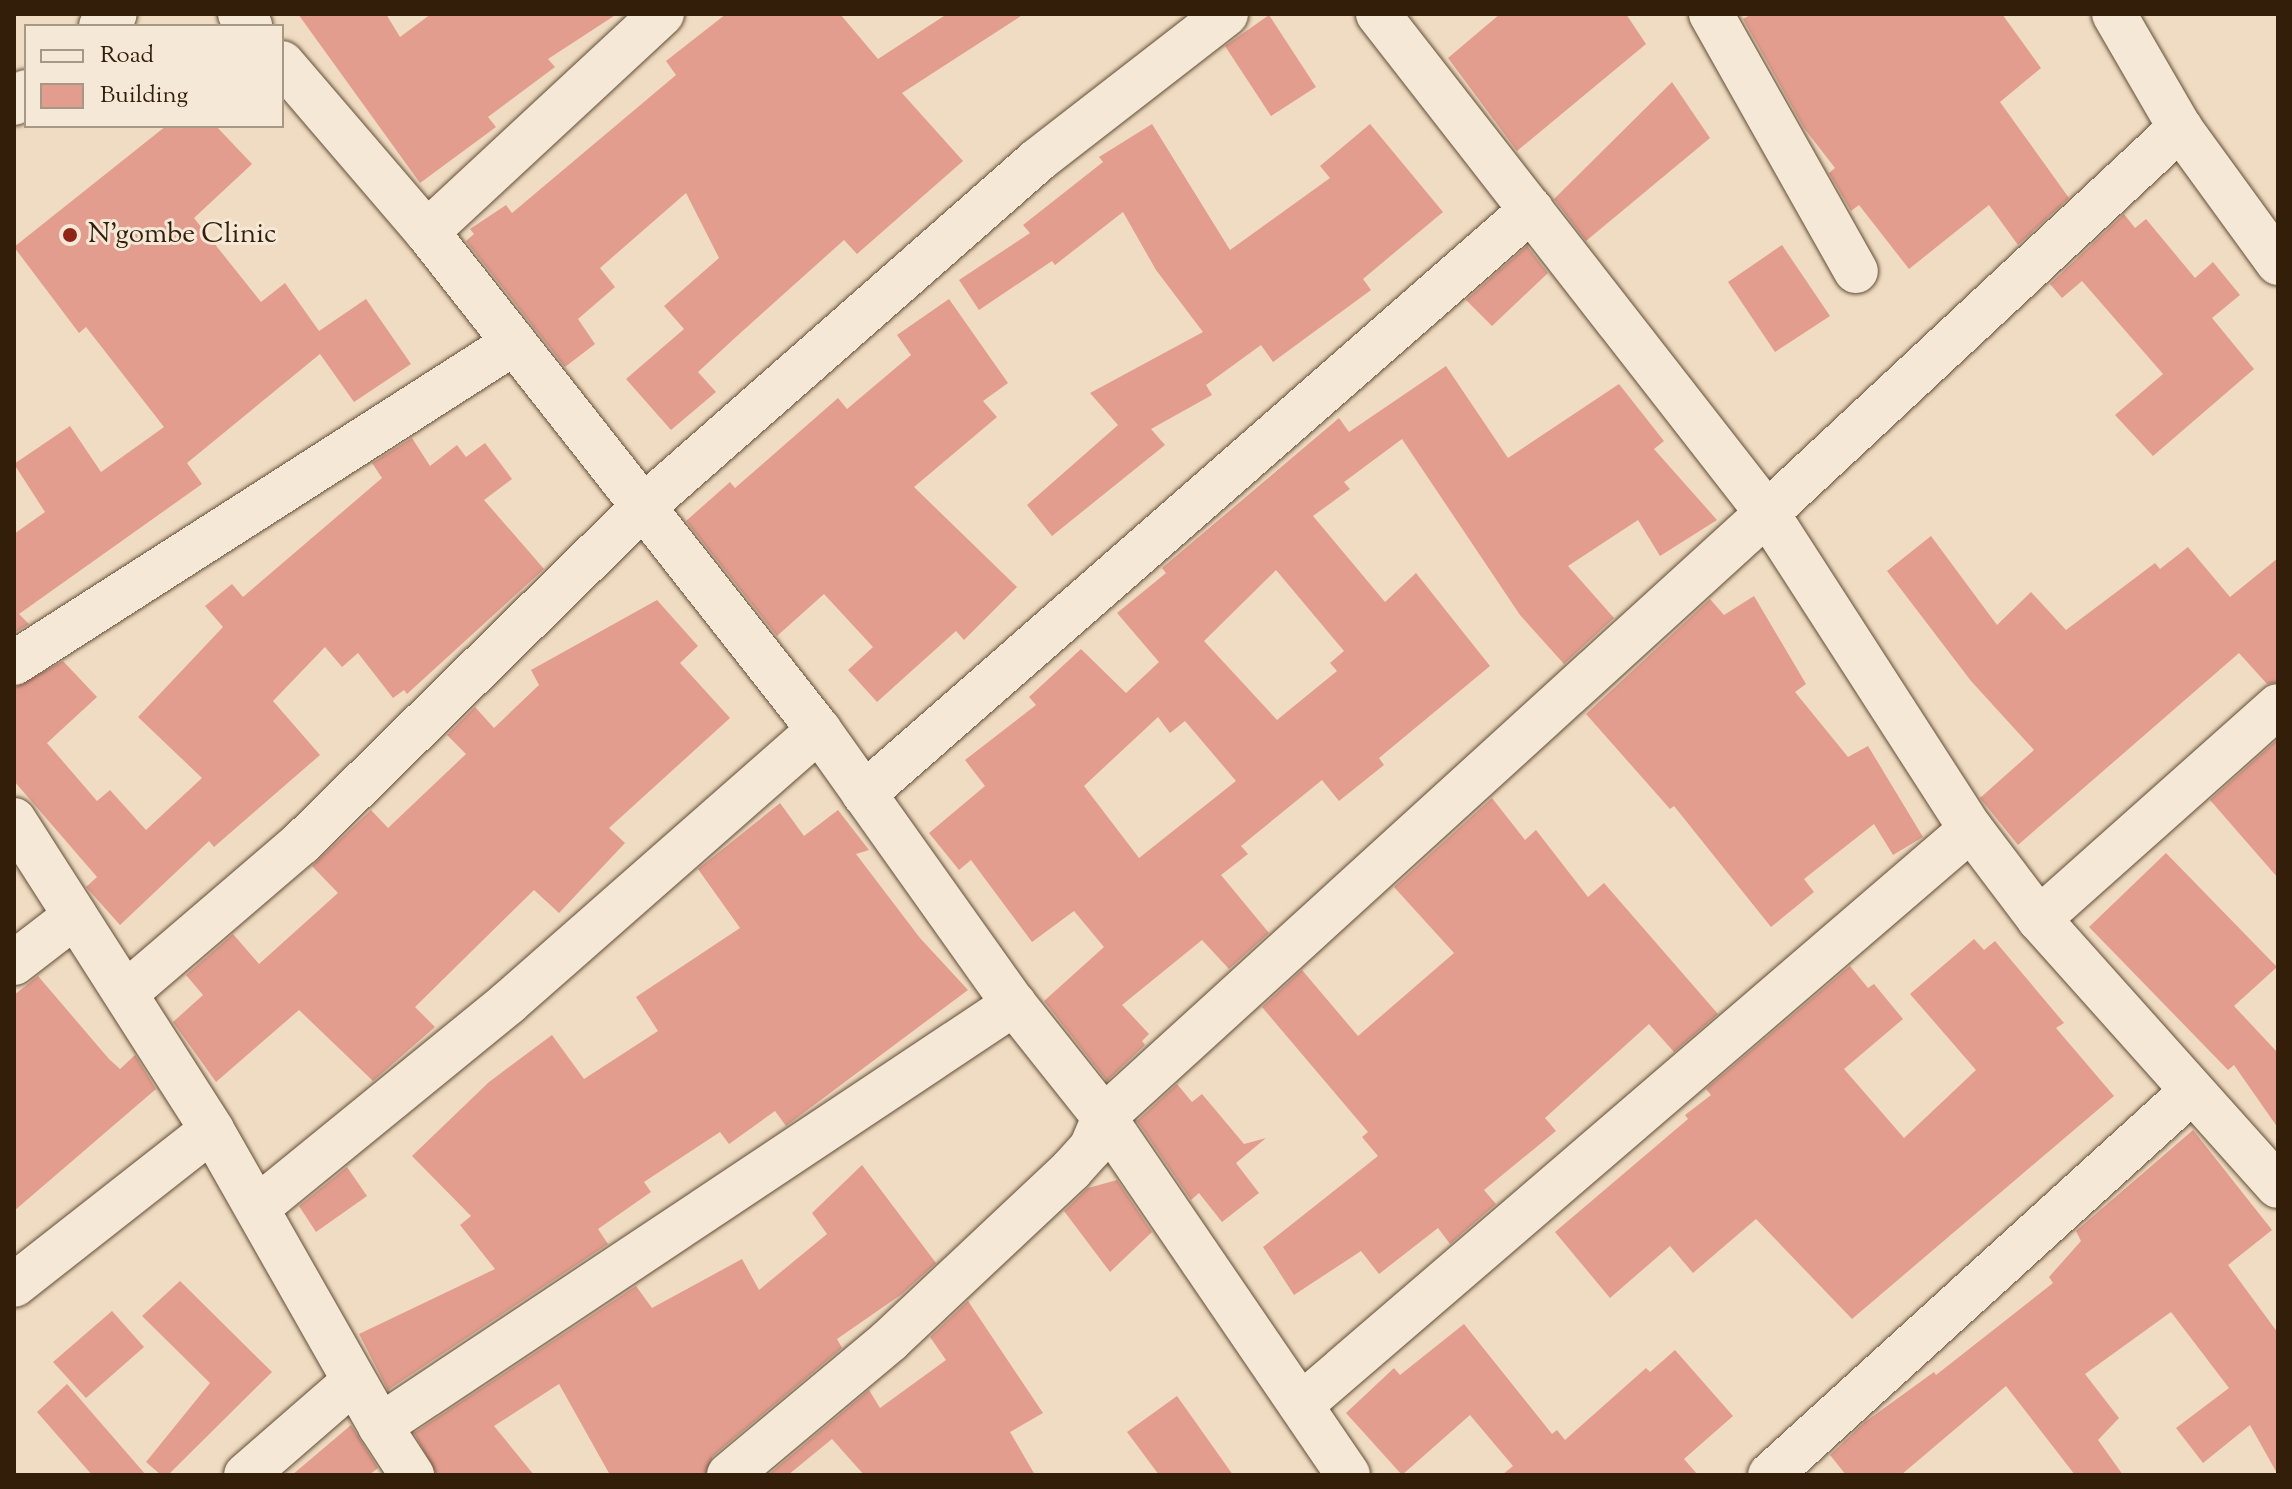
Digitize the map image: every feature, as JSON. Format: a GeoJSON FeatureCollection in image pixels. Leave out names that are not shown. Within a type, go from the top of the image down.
{"type":"FeatureCollection","features":[{"type":"Feature","properties":{"kind":"street"},"geometry":{"type":"LineString","coordinates":[[427,232],[662,14]]}},
{"type":"Feature","properties":{"kind":"street"},"geometry":{"type":"LineString","coordinates":[[126,993],[301,843],[642,508],[1038,160],[1226,14]]}},
{"type":"Feature","properties":{"kind":"street"},"geometry":{"type":"LineString","coordinates":[[1378,14],[1767,513],[1971,829],[2039,919],[2278,1186]]}},
{"type":"Feature","properties":{"kind":"street"},"geometry":{"type":"LineString","coordinates":[[1711,14],[1856,271]]}},
{"type":"Feature","properties":{"kind":"street"},"geometry":{"type":"LineString","coordinates":[[2114,14],[2180,128],[2278,263]]}},
{"type":"Feature","properties":{"kind":"street"},"geometry":{"type":"LineString","coordinates":[[284,65],[427,232],[819,730],[1014,1004],[1104,1117],[1348,1475]]}},
{"type":"Feature","properties":{"kind":"street"},"geometry":{"type":"LineString","coordinates":[[729,1475],[805,1416],[1071,1170],[1091,1148],[1104,1117],[1767,513],[2180,128]]}},
{"type":"Feature","properties":{"kind":"street"},"geometry":{"type":"LineString","coordinates":[[864,794],[1531,210]]}},
{"type":"Feature","properties":{"kind":"street"},"geometry":{"type":"LineString","coordinates":[[14,663],[514,343]]}},
{"type":"Feature","properties":{"kind":"street"},"geometry":{"type":"LineString","coordinates":[[2039,919],[2278,706]]}},
{"type":"Feature","properties":{"kind":"street"},"geometry":{"type":"LineString","coordinates":[[258,1207],[497,1013],[819,730]]}},
{"type":"Feature","properties":{"kind":"street"},"geometry":{"type":"LineString","coordinates":[[14,820],[212,1130],[258,1207],[353,1382],[412,1475]]}},
{"type":"Feature","properties":{"kind":"street"},"geometry":{"type":"LineString","coordinates":[[1302,1404],[1971,829]]}},
{"type":"Feature","properties":{"kind":"street"},"geometry":{"type":"LineString","coordinates":[[14,963],[75,916]]}},
{"type":"Feature","properties":{"kind":"street"},"geometry":{"type":"LineString","coordinates":[[380,1426],[1014,1004]]}},
{"type":"Feature","properties":{"kind":"street"},"geometry":{"type":"LineString","coordinates":[[1770,1475],[2191,1092]]}},
{"type":"Feature","properties":{"kind":"street"},"geometry":{"type":"LineString","coordinates":[[14,1285],[212,1130]]}},
{"type":"Feature","properties":{"kind":"street"},"geometry":{"type":"LineString","coordinates":[[246,1475],[353,1382]]}},
{"type":"Feature","properties":{"kind":"building"},"geometry":{"type":"Polygon","coordinates":[[[298,14],[386,14],[400,37],[431,14],[617,14],[548,59],[555,67],[488,117],[496,127],[420,183],[298,14]]]}},
{"type":"Feature","properties":{"kind":"building"},"geometry":{"type":"Polygon","coordinates":[[[726,14],[840,14],[878,59],[947,14],[1024,14],[902,93],[963,161],[857,254],[844,240],[737,336],[698,372],[716,392],[671,430],[626,379],[684,329],[664,306],[719,258],[686,193],[600,268],[615,287],[578,319],[595,344],[565,367],[466,241],[474,234],[470,229],[506,205],[512,213],[676,75],[666,61],[726,14]]]}},
{"type":"Feature","properties":{"kind":"building"},"geometry":{"type":"Polygon","coordinates":[[[1500,14],[1626,14],[1646,44],[1517,151],[1448,58],[1500,14]]]}},
{"type":"Feature","properties":{"kind":"building"},"geometry":{"type":"Polygon","coordinates":[[[1752,14],[2002,14],[2041,68],[2000,102],[2069,198],[2018,245],[1989,205],[1909,269],[1859,205],[1851,211],[1829,173],[1835,168],[1804,128],[1743,19],[1752,14]]]}},
{"type":"Feature","properties":{"kind":"building"},"geometry":{"type":"Polygon","coordinates":[[[1269,15],[1316,87],[1271,116],[1225,46],[1269,15]]]}},
{"type":"Feature","properties":{"kind":"building"},"geometry":{"type":"Polygon","coordinates":[[[1672,82],[1710,138],[1586,241],[1554,199],[1672,82]]]}},
{"type":"Feature","properties":{"kind":"building"},"geometry":{"type":"Polygon","coordinates":[[[1152,124],[1230,250],[1330,178],[1320,166],[1370,124],[1443,212],[1363,279],[1371,290],[1273,362],[1261,345],[1206,385],[1212,395],[1151,429],[1165,445],[1052,536],[1027,505],[1118,425],[1090,393],[1203,332],[1156,270],[1123,212],[1055,265],[1052,261],[979,310],[959,280],[1030,233],[1023,225],[1103,162],[1099,157],[1152,124]]]}},
{"type":"Feature","properties":{"kind":"building"},"geometry":{"type":"Polygon","coordinates":[[[163,128],[218,128],[252,164],[194,218],[261,302],[285,283],[319,331],[366,299],[411,364],[354,402],[320,354],[187,463],[202,484],[19,614],[29,624],[14,633],[14,534],[45,512],[14,464],[70,426],[101,472],[164,427],[86,327],[79,333],[14,247],[163,128]]]}},
{"type":"Feature","properties":{"kind":"building"},"geometry":{"type":"Polygon","coordinates":[[[2124,214],[2135,228],[2146,219],[2195,278],[2213,262],[2240,295],[2212,318],[2254,369],[2153,456],[2115,415],[2163,374],[2082,281],[2062,298],[2050,284],[2124,214]]]}},
{"type":"Feature","properties":{"kind":"building"},"geometry":{"type":"Polygon","coordinates":[[[1782,245],[1830,316],[1775,352],[1728,282],[1782,245]]]}},
{"type":"Feature","properties":{"kind":"building"},"geometry":{"type":"Polygon","coordinates":[[[1527,246],[1548,273],[1492,326],[1466,300],[1527,246]]]}},
{"type":"Feature","properties":{"kind":"building"},"geometry":{"type":"Polygon","coordinates":[[[949,299],[1008,383],[983,401],[997,417],[914,487],[1017,587],[964,640],[956,631],[877,702],[848,670],[873,647],[824,594],[777,636],[686,521],[730,482],[735,488],[838,398],[847,409],[911,355],[897,335],[949,299]]]}},
{"type":"Feature","properties":{"kind":"building"},"geometry":{"type":"Polygon","coordinates":[[[1446,366],[1508,458],[1619,384],[1664,441],[1654,449],[1717,520],[1660,556],[1638,520],[1568,566],[1614,618],[1564,664],[1520,615],[1402,439],[1344,482],[1350,489],[1313,516],[1385,602],[1416,573],[1490,666],[1379,758],[1384,765],[1339,801],[1322,780],[1241,846],[1248,854],[1221,875],[1269,933],[1229,969],[1202,940],[1122,1005],[1149,1034],[1142,1041],[1145,1045],[1107,1081],[1044,1001],[1104,947],[1074,911],[1032,942],[971,860],[959,870],[929,833],[985,786],[965,760],[1036,705],[1029,697],[1081,649],[1126,693],[1159,662],[1117,613],[1166,573],[1162,568],[1339,418],[1349,432],[1446,366]],[[1276,570],[1204,641],[1277,720],[1337,671],[1330,663],[1344,651],[1276,570]],[[1158,717],[1084,786],[1139,858],[1236,781],[1185,721],[1170,733],[1158,717]]]}},
{"type":"Feature","properties":{"kind":"building"},"geometry":{"type":"Polygon","coordinates":[[[412,438],[430,466],[457,445],[466,457],[485,443],[512,479],[484,500],[544,569],[407,694],[404,690],[393,698],[358,653],[342,667],[325,647],[273,701],[320,755],[214,847],[209,841],[120,925],[86,887],[97,877],[14,781],[14,688],[63,661],[97,697],[47,743],[97,801],[110,790],[146,830],[202,778],[138,717],[223,627],[205,606],[232,584],[243,597],[382,478],[372,463],[412,438]]]}},
{"type":"Feature","properties":{"kind":"building"},"geometry":{"type":"Polygon","coordinates":[[[1931,536],[1997,625],[2031,592],[2066,630],[2155,563],[2160,569],[2188,547],[2230,597],[2278,558],[2278,682],[2267,684],[2239,653],[2018,845],[1980,798],[2034,750],[1971,681],[1887,571],[1931,536]]]}},
{"type":"Feature","properties":{"kind":"building"},"geometry":{"type":"Polygon","coordinates":[[[1754,596],[1806,684],[1795,692],[1848,757],[1868,746],[1923,837],[1893,855],[1874,824],[1804,879],[1814,892],[1771,927],[1674,806],[1670,809],[1586,714],[1710,599],[1724,615],[1754,596]]]}},
{"type":"Feature","properties":{"kind":"building"},"geometry":{"type":"Polygon","coordinates":[[[657,600],[698,646],[680,663],[730,718],[609,828],[625,843],[559,913],[534,890],[415,1007],[435,1027],[373,1081],[299,1010],[216,1082],[173,1022],[203,995],[186,975],[233,934],[259,964],[338,893],[312,866],[371,810],[388,828],[466,754],[447,735],[475,707],[494,728],[539,685],[531,670],[657,600]]]}},
{"type":"Feature","properties":{"kind":"building"},"geometry":{"type":"Polygon","coordinates":[[[2278,739],[2278,878],[2210,800],[2278,739]]]}},
{"type":"Feature","properties":{"kind":"building"},"geometry":{"type":"Polygon","coordinates":[[[1492,798],[1525,840],[1536,830],[1588,897],[1604,883],[1718,1014],[1674,1052],[1649,1024],[1545,1118],[1556,1131],[1484,1190],[1496,1204],[1450,1244],[1438,1228],[1379,1274],[1361,1251],[1294,1295],[1263,1247],[1378,1156],[1362,1137],[1368,1132],[1262,1007],[1302,970],[1358,1036],[1454,953],[1394,887],[1492,798]]]}},
{"type":"Feature","properties":{"kind":"building"},"geometry":{"type":"Polygon","coordinates":[[[780,803],[804,836],[838,810],[869,850],[856,854],[920,938],[968,990],[786,1126],[775,1111],[729,1144],[720,1132],[644,1182],[651,1192],[598,1229],[608,1244],[388,1390],[359,1334],[495,1269],[460,1225],[471,1216],[412,1156],[489,1082],[552,1035],[584,1079],[658,1031],[636,997],[740,928],[698,869],[780,803]]]}},
{"type":"Feature","properties":{"kind":"building"},"geometry":{"type":"Polygon","coordinates":[[[2166,853],[2277,967],[2234,1006],[2278,1053],[2278,1128],[2234,1065],[2228,1070],[2089,927],[2166,853]]]}},
{"type":"Feature","properties":{"kind":"building"},"geometry":{"type":"Polygon","coordinates":[[[1974,939],[1984,950],[1995,941],[2064,1023],[2056,1028],[2114,1096],[1852,1319],[1756,1219],[1693,1273],[1670,1246],[1610,1298],[1555,1232],[1688,1119],[1685,1115],[1711,1095],[1706,1089],[1850,966],[1868,988],[1874,984],[1903,1019],[1844,1069],[1904,1138],[1976,1070],[1910,994],[1974,939]]]}},
{"type":"Feature","properties":{"kind":"building"},"geometry":{"type":"Polygon","coordinates":[[[38,976],[109,1059],[120,1069],[135,1055],[156,1089],[14,1211],[14,995],[38,976]]]}},
{"type":"Feature","properties":{"kind":"building"},"geometry":{"type":"Polygon","coordinates":[[[1177,1084],[1192,1102],[1202,1094],[1244,1144],[1266,1138],[1236,1163],[1259,1193],[1222,1222],[1199,1193],[1191,1200],[1137,1121],[1177,1084]]]}},
{"type":"Feature","properties":{"kind":"building"},"geometry":{"type":"Polygon","coordinates":[[[2193,1130],[2272,1230],[2228,1265],[2278,1333],[2278,1475],[2250,1425],[2203,1463],[2176,1428],[2229,1388],[2171,1312],[2085,1374],[2119,1418],[2098,1440],[2123,1475],[2075,1475],[2006,1386],[1901,1475],[1846,1475],[1830,1455],[1865,1422],[1934,1372],[1936,1375],[2053,1283],[2049,1277],[2081,1241],[2076,1231],[2193,1130]]]}},
{"type":"Feature","properties":{"kind":"building"},"geometry":{"type":"Polygon","coordinates":[[[862,1165],[936,1263],[902,1294],[837,1339],[842,1348],[713,1456],[705,1475],[610,1475],[559,1384],[494,1426],[534,1475],[437,1475],[414,1433],[636,1286],[652,1308],[742,1259],[759,1290],[827,1234],[812,1213],[862,1165]]]}},
{"type":"Feature","properties":{"kind":"building"},"geometry":{"type":"Polygon","coordinates":[[[347,1167],[367,1196],[316,1232],[299,1206],[347,1167]]]}},
{"type":"Feature","properties":{"kind":"building"},"geometry":{"type":"Polygon","coordinates":[[[1117,1180],[1152,1232],[1110,1272],[1064,1211],[1088,1188],[1117,1180]]]}},
{"type":"Feature","properties":{"kind":"building"},"geometry":{"type":"Polygon","coordinates":[[[180,1281],[272,1372],[168,1475],[161,1475],[146,1462],[210,1383],[142,1316],[180,1281]]]}},
{"type":"Feature","properties":{"kind":"building"},"geometry":{"type":"Polygon","coordinates":[[[968,1301],[1043,1413],[1010,1432],[1035,1475],[864,1475],[832,1439],[788,1475],[768,1475],[869,1390],[880,1408],[946,1360],[930,1337],[968,1301]]]}},
{"type":"Feature","properties":{"kind":"building"},"geometry":{"type":"Polygon","coordinates":[[[112,1311],[144,1347],[86,1398],[53,1362],[112,1311]]]}},
{"type":"Feature","properties":{"kind":"building"},"geometry":{"type":"Polygon","coordinates":[[[1464,1324],[1552,1434],[1557,1430],[1565,1440],[1646,1368],[1650,1372],[1675,1350],[1733,1416],[1684,1459],[1698,1475],[1502,1475],[1513,1466],[1470,1415],[1402,1475],[1346,1413],[1394,1368],[1400,1375],[1464,1324]]]}},
{"type":"Feature","properties":{"kind":"building"},"geometry":{"type":"Polygon","coordinates":[[[67,1384],[146,1475],[92,1475],[37,1412],[67,1384]]]}},
{"type":"Feature","properties":{"kind":"building"},"geometry":{"type":"Polygon","coordinates":[[[1177,1396],[1233,1475],[1159,1475],[1127,1432],[1177,1396]]]}},
{"type":"Feature","properties":{"kind":"building"},"geometry":{"type":"Polygon","coordinates":[[[351,1425],[378,1468],[369,1475],[292,1475],[351,1425]]]}},
{"type":"Feature","properties":{"kind":"place","name":"N'gombe Clinic"},"geometry":{"type":"Point","coordinates":[70,235]}}]}
